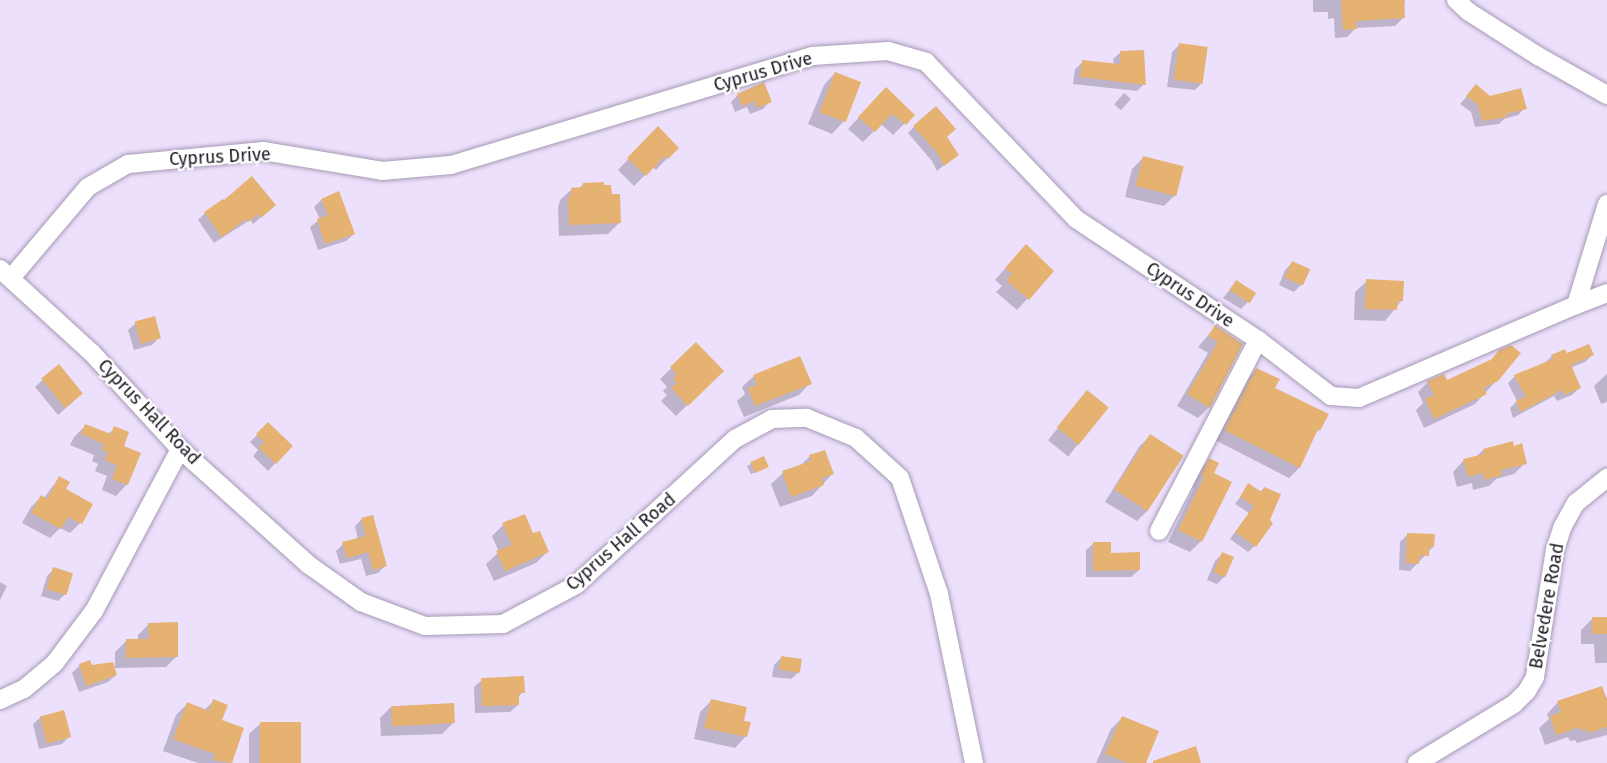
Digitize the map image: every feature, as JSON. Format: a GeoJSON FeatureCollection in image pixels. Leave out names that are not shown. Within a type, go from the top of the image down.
{"type":"FeatureCollection","features":[{"type":"Feature","properties":{"kind":"street"},"geometry":{"type":"LineString","coordinates":[[1456,0],[1469,12],[1538,56],[1607,95]]}},
{"type":"Feature","properties":{"kind":"street","name":"Cyprus Drive"},"geometry":{"type":"LineString","coordinates":[[6,274],[88,187],[128,164],[263,151],[382,171],[451,165],[812,56],[888,51],[926,62],[1076,219],[1258,340],[1331,396],[1359,398],[1576,305]]}},
{"type":"Feature","properties":{"kind":"street"},"geometry":{"type":"LineString","coordinates":[[1576,305],[1607,204]]}},
{"type":"Feature","properties":{"kind":"street","name":"Cyprus Hall Road"},"geometry":{"type":"LineString","coordinates":[[6,274],[92,353],[180,449],[309,565],[361,602],[425,626],[503,624],[576,585],[735,439],[772,419],[807,418],[856,438],[900,478],[939,594],[974,763]]}},
{"type":"Feature","properties":{"kind":"street"},"geometry":{"type":"LineString","coordinates":[[1576,305],[1607,293]]}},
{"type":"Feature","properties":{"kind":"street"},"geometry":{"type":"LineString","coordinates":[[1159,531],[1258,340]]}},
{"type":"Feature","properties":{"kind":"street"},"geometry":{"type":"LineString","coordinates":[[0,700],[24,688],[54,664],[94,610],[180,449]]}},
{"type":"Feature","properties":{"kind":"street","name":"Belvedere Road"},"geometry":{"type":"LineString","coordinates":[[1417,763],[1514,704],[1527,691],[1535,677],[1555,550],[1563,526],[1576,503],[1607,478]]}},
{"type":"Feature","properties":{"kind":"building"},"geometry":{"type":"Polygon","coordinates":[[[1341,0],[1404,0],[1405,18],[1356,21],[1357,29],[1343,30],[1341,0]]]}},
{"type":"Feature","properties":{"kind":"building"},"geometry":{"type":"Polygon","coordinates":[[[1179,43],[1208,47],[1203,84],[1174,80],[1179,43]]]}},
{"type":"Feature","properties":{"kind":"building"},"geometry":{"type":"Polygon","coordinates":[[[1144,50],[1146,85],[1080,77],[1082,60],[1120,64],[1120,51],[1144,50]]]}},
{"type":"Feature","properties":{"kind":"building"},"geometry":{"type":"Polygon","coordinates":[[[835,72],[861,82],[846,122],[820,112],[835,72]]]}},
{"type":"Feature","properties":{"kind":"building"},"geometry":{"type":"Polygon","coordinates":[[[764,82],[772,102],[757,108],[754,101],[742,106],[737,94],[764,82]]]}},
{"type":"Feature","properties":{"kind":"building"},"geometry":{"type":"Polygon","coordinates":[[[1476,84],[1490,96],[1521,88],[1527,109],[1506,114],[1507,117],[1482,121],[1478,105],[1466,96],[1476,84]]]}},
{"type":"Feature","properties":{"kind":"building"},"geometry":{"type":"Polygon","coordinates":[[[886,87],[915,115],[906,125],[892,114],[875,132],[858,117],[886,87]]]}},
{"type":"Feature","properties":{"kind":"building"},"geometry":{"type":"Polygon","coordinates":[[[936,106],[956,129],[947,137],[959,155],[944,166],[938,154],[913,126],[936,106]]]}},
{"type":"Feature","properties":{"kind":"building"},"geometry":{"type":"Polygon","coordinates":[[[658,126],[679,148],[668,159],[665,156],[646,176],[627,158],[658,126]]]}},
{"type":"Feature","properties":{"kind":"building"},"geometry":{"type":"Polygon","coordinates":[[[1143,156],[1184,166],[1176,196],[1136,186],[1143,156]]]}},
{"type":"Feature","properties":{"kind":"building"},"geometry":{"type":"Polygon","coordinates":[[[252,176],[276,205],[261,218],[258,214],[248,222],[246,219],[222,237],[204,212],[224,200],[252,176]]]}},
{"type":"Feature","properties":{"kind":"building"},"geometry":{"type":"Polygon","coordinates":[[[604,182],[604,185],[611,185],[612,194],[620,194],[621,223],[569,225],[568,196],[571,196],[571,188],[583,187],[583,183],[604,182]]]}},
{"type":"Feature","properties":{"kind":"building"},"geometry":{"type":"Polygon","coordinates":[[[339,191],[355,234],[325,244],[317,219],[328,215],[321,199],[339,191]]]}},
{"type":"Feature","properties":{"kind":"building"},"geometry":{"type":"Polygon","coordinates":[[[1026,244],[1054,271],[1029,300],[1006,280],[1012,274],[1005,268],[1026,244]]]}},
{"type":"Feature","properties":{"kind":"building"},"geometry":{"type":"Polygon","coordinates":[[[1292,261],[1310,269],[1303,286],[1285,277],[1292,261]]]}},
{"type":"Feature","properties":{"kind":"building"},"geometry":{"type":"Polygon","coordinates":[[[1366,279],[1404,281],[1403,301],[1398,301],[1397,310],[1365,309],[1366,279]]]}},
{"type":"Feature","properties":{"kind":"building"},"geometry":{"type":"Polygon","coordinates":[[[1236,280],[1256,293],[1250,303],[1229,290],[1236,280]]]}},
{"type":"Feature","properties":{"kind":"building"},"geometry":{"type":"Polygon","coordinates":[[[155,316],[161,338],[141,344],[135,321],[155,316]]]}},
{"type":"Feature","properties":{"kind":"building"},"geometry":{"type":"Polygon","coordinates":[[[1215,325],[1243,344],[1210,408],[1187,394],[1218,342],[1208,336],[1215,325]]]}},
{"type":"Feature","properties":{"kind":"building"},"geometry":{"type":"Polygon","coordinates":[[[696,342],[724,371],[688,406],[671,388],[677,383],[673,379],[677,374],[670,367],[696,342]]]}},
{"type":"Feature","properties":{"kind":"building"},"geometry":{"type":"Polygon","coordinates":[[[1589,344],[1594,355],[1571,365],[1581,388],[1564,395],[1562,390],[1520,412],[1516,400],[1526,397],[1514,375],[1553,359],[1551,355],[1565,349],[1567,353],[1589,344]]]}},
{"type":"Feature","properties":{"kind":"building"},"geometry":{"type":"Polygon","coordinates":[[[1511,345],[1521,353],[1498,381],[1484,388],[1487,394],[1434,419],[1425,399],[1434,395],[1427,381],[1444,374],[1447,380],[1492,359],[1499,350],[1511,345]]]}},
{"type":"Feature","properties":{"kind":"building"},"geometry":{"type":"Polygon","coordinates":[[[800,356],[812,384],[755,406],[748,388],[757,385],[753,375],[800,356]]]}},
{"type":"Feature","properties":{"kind":"building"},"geometry":{"type":"Polygon","coordinates":[[[59,364],[83,394],[65,408],[41,378],[59,364]]]}},
{"type":"Feature","properties":{"kind":"building"},"geometry":{"type":"Polygon","coordinates":[[[1256,368],[1280,379],[1275,388],[1329,414],[1320,431],[1318,429],[1300,468],[1224,430],[1256,368]]]}},
{"type":"Feature","properties":{"kind":"building"},"geometry":{"type":"Polygon","coordinates":[[[1087,390],[1109,408],[1079,445],[1057,427],[1087,390]]]}},
{"type":"Feature","properties":{"kind":"building"},"geometry":{"type":"Polygon","coordinates":[[[268,422],[293,446],[276,464],[259,448],[264,442],[256,434],[268,422]]]}},
{"type":"Feature","properties":{"kind":"building"},"geometry":{"type":"Polygon","coordinates":[[[85,424],[111,434],[114,426],[129,432],[124,446],[141,453],[128,485],[112,479],[117,465],[105,460],[108,452],[102,450],[104,444],[81,434],[85,424]]]}},
{"type":"Feature","properties":{"kind":"building"},"geometry":{"type":"Polygon","coordinates":[[[1150,434],[1184,456],[1148,511],[1114,489],[1150,434]]]}},
{"type":"Feature","properties":{"kind":"building"},"geometry":{"type":"Polygon","coordinates":[[[1513,441],[1514,446],[1522,443],[1527,464],[1501,470],[1502,475],[1484,480],[1483,473],[1468,477],[1463,459],[1484,454],[1483,449],[1513,441]]]}},
{"type":"Feature","properties":{"kind":"building"},"geometry":{"type":"Polygon","coordinates":[[[825,450],[834,474],[822,478],[824,485],[791,497],[782,471],[811,461],[809,455],[825,450]]]}},
{"type":"Feature","properties":{"kind":"building"},"geometry":{"type":"Polygon","coordinates":[[[764,456],[769,467],[755,473],[750,462],[764,456]]]}},
{"type":"Feature","properties":{"kind":"building"},"geometry":{"type":"Polygon","coordinates":[[[1209,458],[1219,463],[1214,473],[1232,482],[1202,542],[1178,530],[1204,477],[1201,475],[1209,458]]]}},
{"type":"Feature","properties":{"kind":"building"},"geometry":{"type":"Polygon","coordinates":[[[59,476],[70,482],[66,489],[93,504],[82,524],[68,517],[61,529],[31,513],[41,495],[47,499],[59,476]]]}},
{"type":"Feature","properties":{"kind":"building"},"geometry":{"type":"Polygon","coordinates":[[[1248,483],[1262,492],[1264,487],[1281,494],[1270,520],[1273,523],[1256,547],[1235,532],[1254,506],[1240,497],[1248,483]]]}},
{"type":"Feature","properties":{"kind":"building"},"geometry":{"type":"Polygon","coordinates":[[[525,514],[533,533],[540,531],[549,552],[505,571],[496,551],[512,545],[502,523],[525,514]]]}},
{"type":"Feature","properties":{"kind":"building"},"geometry":{"type":"Polygon","coordinates":[[[373,515],[387,566],[373,570],[368,552],[347,558],[342,542],[366,536],[361,518],[373,515]]]}},
{"type":"Feature","properties":{"kind":"building"},"geometry":{"type":"Polygon","coordinates":[[[1407,533],[1435,534],[1434,547],[1429,547],[1429,556],[1420,555],[1419,564],[1406,563],[1407,533]]]}},
{"type":"Feature","properties":{"kind":"building"},"geometry":{"type":"Polygon","coordinates":[[[1093,542],[1111,542],[1111,553],[1140,552],[1140,570],[1093,571],[1093,542]]]}},
{"type":"Feature","properties":{"kind":"building"},"geometry":{"type":"Polygon","coordinates":[[[1222,552],[1234,557],[1225,577],[1213,572],[1222,552]]]}},
{"type":"Feature","properties":{"kind":"building"},"geometry":{"type":"Polygon","coordinates":[[[53,567],[73,573],[66,595],[46,589],[53,567]]]}},
{"type":"Feature","properties":{"kind":"building"},"geometry":{"type":"Polygon","coordinates":[[[1592,617],[1607,617],[1607,634],[1592,634],[1592,617]]]}},
{"type":"Feature","properties":{"kind":"building"},"geometry":{"type":"Polygon","coordinates":[[[178,622],[178,657],[126,658],[126,639],[149,639],[148,623],[178,622]]]}},
{"type":"Feature","properties":{"kind":"building"},"geometry":{"type":"Polygon","coordinates":[[[781,656],[802,659],[800,673],[779,670],[781,656]]]}},
{"type":"Feature","properties":{"kind":"building"},"geometry":{"type":"Polygon","coordinates":[[[90,660],[92,665],[113,662],[117,675],[86,686],[79,664],[90,660]]]}},
{"type":"Feature","properties":{"kind":"building"},"geometry":{"type":"Polygon","coordinates":[[[524,676],[525,693],[519,693],[519,705],[482,706],[481,678],[524,676]]]}},
{"type":"Feature","properties":{"kind":"building"},"geometry":{"type":"Polygon","coordinates":[[[1602,686],[1607,699],[1607,727],[1588,733],[1586,729],[1581,731],[1580,727],[1556,735],[1550,716],[1561,712],[1557,701],[1602,686]]]}},
{"type":"Feature","properties":{"kind":"building"},"geometry":{"type":"Polygon","coordinates":[[[213,699],[228,705],[222,720],[244,728],[232,763],[213,760],[215,754],[173,739],[187,702],[209,711],[213,699]]]}},
{"type":"Feature","properties":{"kind":"building"},"geometry":{"type":"Polygon","coordinates":[[[711,699],[747,707],[744,721],[751,722],[747,737],[704,728],[711,699]]]}},
{"type":"Feature","properties":{"kind":"building"},"geometry":{"type":"Polygon","coordinates":[[[454,703],[455,723],[392,726],[391,706],[454,703]]]}},
{"type":"Feature","properties":{"kind":"building"},"geometry":{"type":"Polygon","coordinates":[[[64,710],[71,737],[47,744],[40,716],[64,710]]]}},
{"type":"Feature","properties":{"kind":"building"},"geometry":{"type":"Polygon","coordinates":[[[1122,716],[1159,731],[1146,763],[1128,763],[1105,754],[1122,716]]]}},
{"type":"Feature","properties":{"kind":"building"},"geometry":{"type":"Polygon","coordinates":[[[260,722],[301,722],[301,763],[260,763],[260,722]]]}},
{"type":"Feature","properties":{"kind":"building"},"geometry":{"type":"Polygon","coordinates":[[[1196,746],[1201,763],[1153,763],[1153,761],[1196,746]]]}}]}
